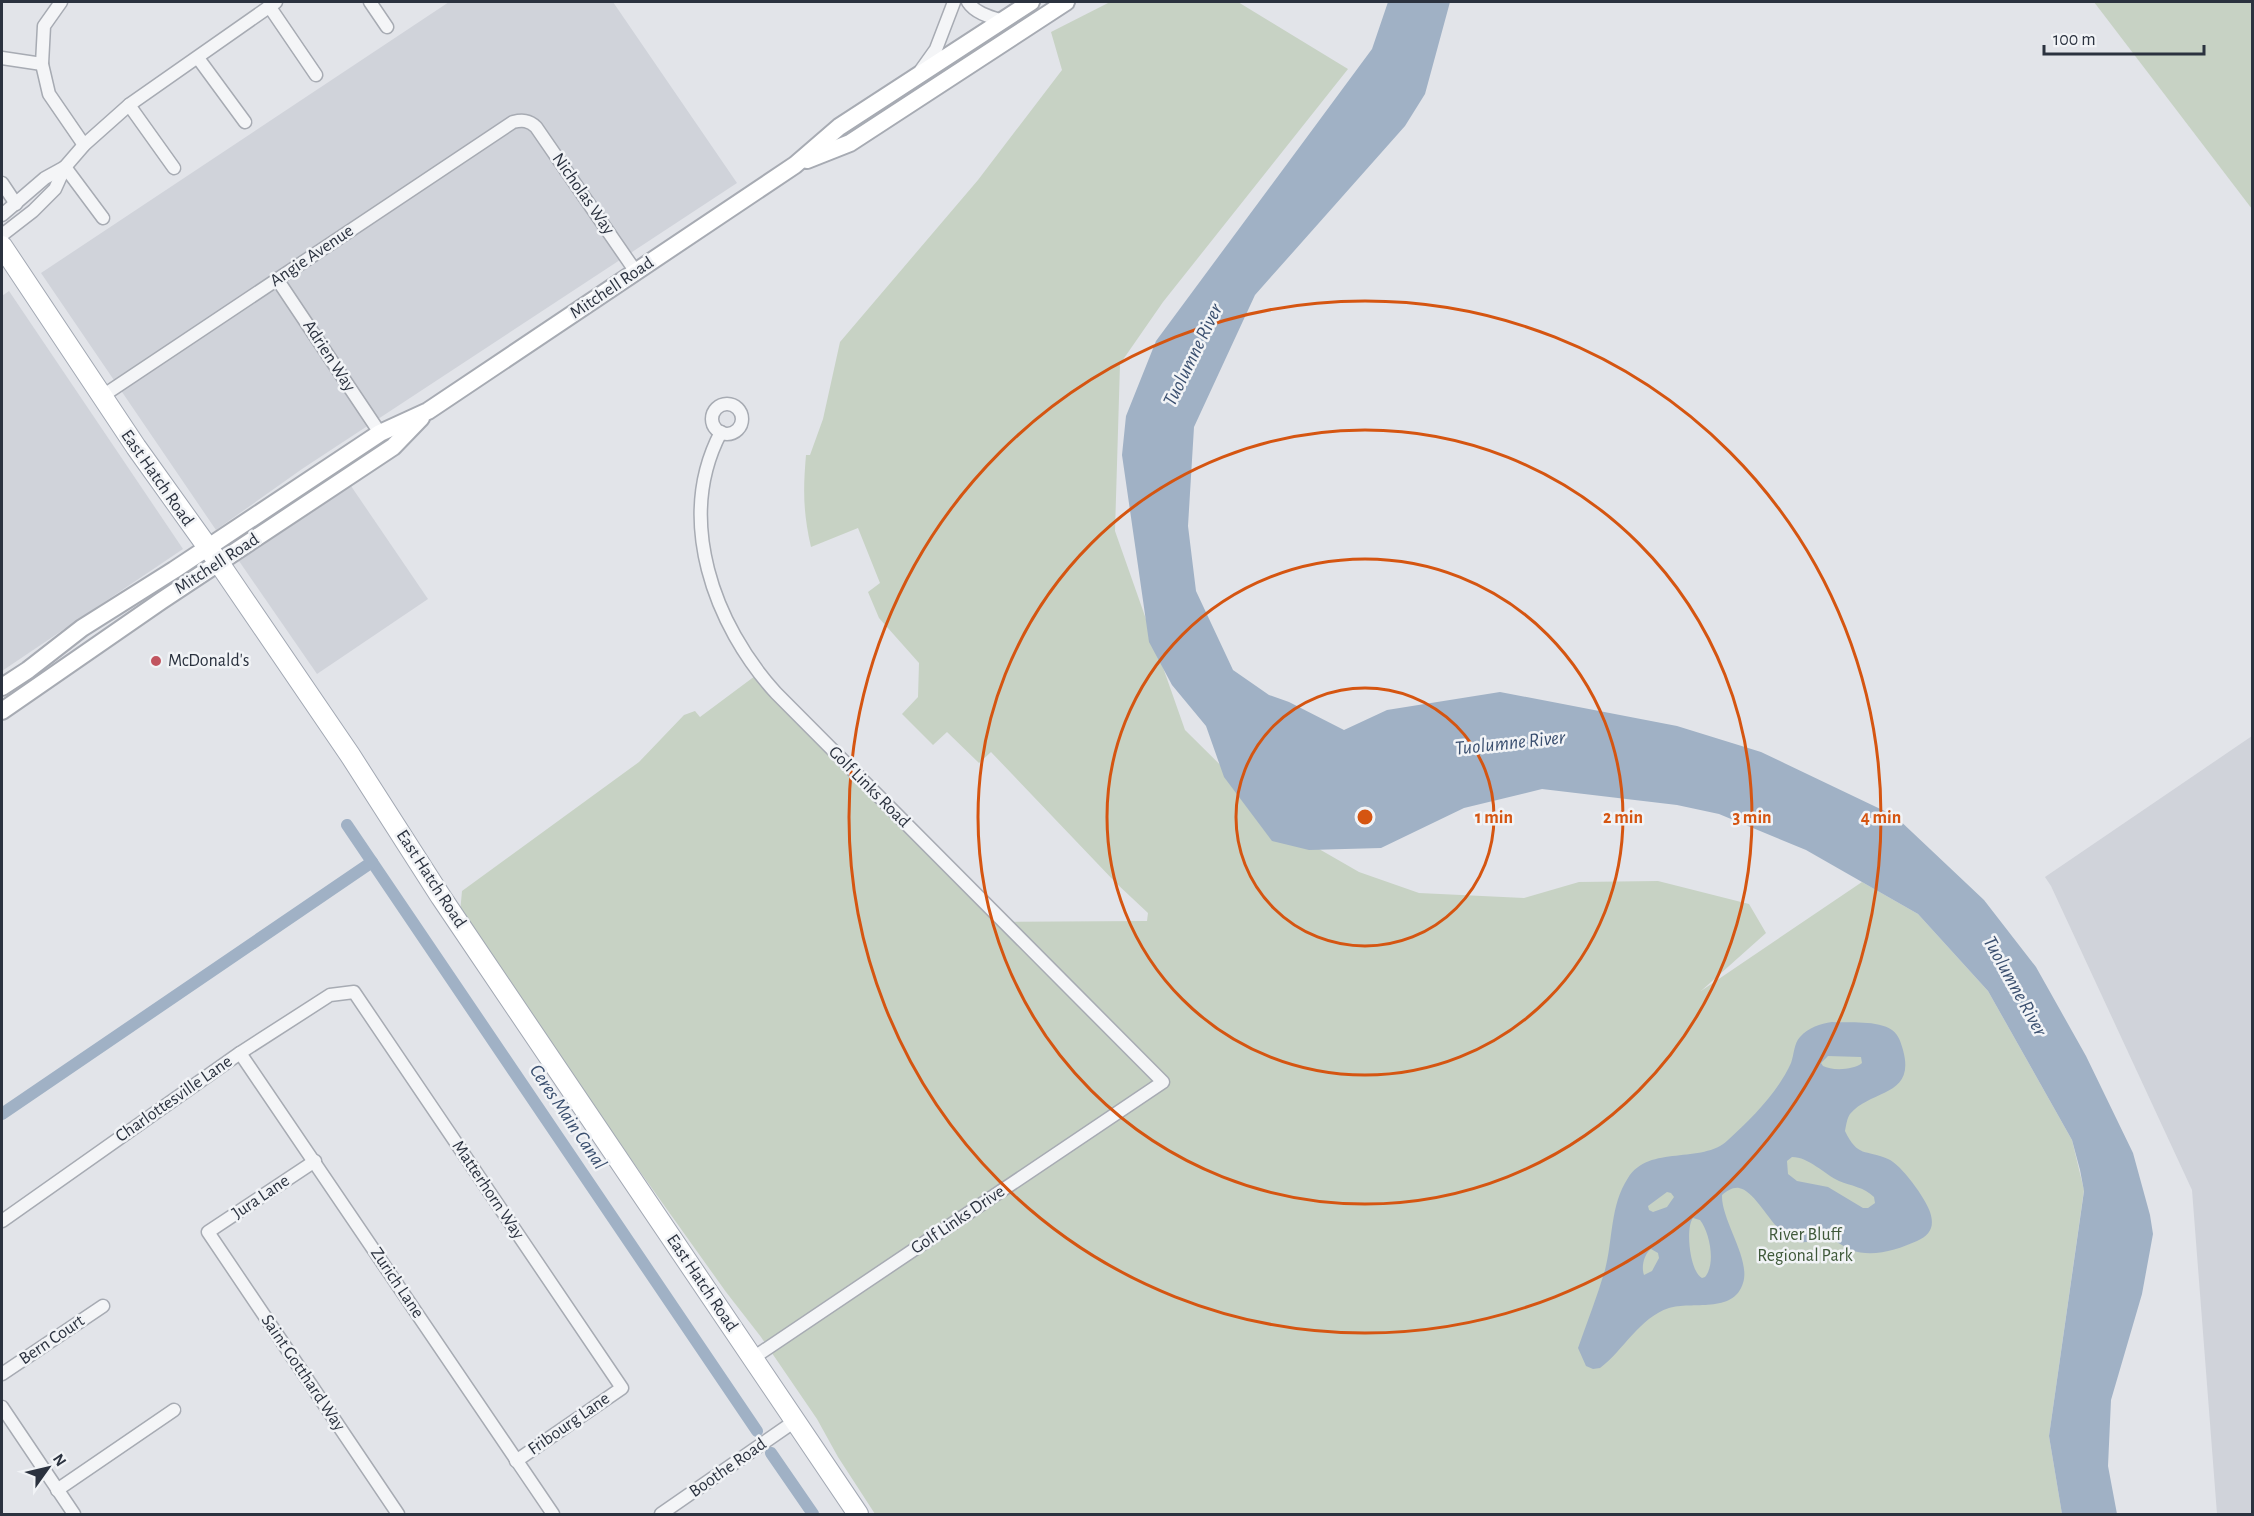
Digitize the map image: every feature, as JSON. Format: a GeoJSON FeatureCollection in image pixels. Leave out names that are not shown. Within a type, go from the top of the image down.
{"type":"FeatureCollection","features":[{"type":"Feature","properties":{"kind":"main road","name":"Mitchell Road"},"geometry":{"type":"LineString","coordinates":[[2,711],[161,601],[213,556],[380,433],[428,411],[795,165],[839,127],[1032,2]]}},
{"type":"Feature","properties":{"kind":"main road","name":"Mitchell Road"},"geometry":{"type":"LineString","coordinates":[[795,165],[850,143],[1066,2]]}},
{"type":"Feature","properties":{"kind":"main road","name":"East Hatch Road"},"geometry":{"type":"LineString","coordinates":[[2,246],[101,397],[350,755],[441,897],[858,1515]]}},
{"type":"Feature","properties":{"kind":"main road","name":"Mitchell Road"},"geometry":{"type":"LineString","coordinates":[[2,687],[82,628],[213,556],[393,447],[428,411]]}},
{"type":"Feature","properties":{"kind":"street"},"geometry":{"type":"LineString","coordinates":[[60,2],[44,26],[42,64],[49,94],[84,145]]}},
{"type":"Feature","properties":{"kind":"street"},"geometry":{"type":"LineString","coordinates":[[370,2],[387,27]]}},
{"type":"Feature","properties":{"kind":"street"},"geometry":{"type":"LineString","coordinates":[[917,76],[936,49],[954,2]]}},
{"type":"Feature","properties":{"kind":"street"},"geometry":{"type":"LineString","coordinates":[[968,2],[971,7],[988,17],[1003,21]]}},
{"type":"Feature","properties":{"kind":"street"},"geometry":{"type":"LineString","coordinates":[[2,235],[33,211],[55,189],[65,167],[84,145],[129,105],[273,4],[316,75]]}},
{"type":"Feature","properties":{"kind":"street"},"geometry":{"type":"LineString","coordinates":[[2,58],[42,64]]}},
{"type":"Feature","properties":{"kind":"street"},"geometry":{"type":"LineString","coordinates":[[198,58],[245,122]]}},
{"type":"Feature","properties":{"kind":"street"},"geometry":{"type":"LineString","coordinates":[[129,105],[174,168]]}},
{"type":"Feature","properties":{"kind":"street","name":"Nicholas Way"},"geometry":{"type":"LineString","coordinates":[[526,121],[536,126],[636,272]]}},
{"type":"Feature","properties":{"kind":"street","name":"Angie Avenue"},"geometry":{"type":"LineString","coordinates":[[101,397],[513,122],[526,121]]}},
{"type":"Feature","properties":{"kind":"street"},"geometry":{"type":"LineString","coordinates":[[2,215],[45,178],[65,167]]}},
{"type":"Feature","properties":{"kind":"street"},"geometry":{"type":"LineString","coordinates":[[65,167],[104,218]]}},
{"type":"Feature","properties":{"kind":"street"},"geometry":{"type":"LineString","coordinates":[[2,183],[16,204]]}},
{"type":"Feature","properties":{"kind":"street","name":"Adrien Way"},"geometry":{"type":"LineString","coordinates":[[277,279],[380,433]]}},
{"type":"Feature","properties":{"kind":"street","name":"Golf Links Road"},"geometry":{"type":"LineString","coordinates":[[721,432],[710,456],[704,482],[702,527],[705,554],[710,580],[722,613],[748,659],[776,693],[1163,1082]]}},
{"type":"Feature","properties":{"kind":"street","name":"Charlottesville Lane"},"geometry":{"type":"LineString","coordinates":[[2,1221],[240,1053],[330,995],[354,992]]}},
{"type":"Feature","properties":{"kind":"street","name":"Matterhorn Way"},"geometry":{"type":"LineString","coordinates":[[354,992],[622,1388]]}},
{"type":"Feature","properties":{"kind":"street","name":"Zurich Lane"},"geometry":{"type":"LineString","coordinates":[[240,1053],[553,1515]]}},
{"type":"Feature","properties":{"kind":"street","name":"Golf Links Drive"},"geometry":{"type":"LineString","coordinates":[[753,1359],[1163,1082]]}},
{"type":"Feature","properties":{"kind":"street","name":"Jura Lane"},"geometry":{"type":"LineString","coordinates":[[208,1232],[315,1161]]}},
{"type":"Feature","properties":{"kind":"street","name":"Saint Gotthard Way"},"geometry":{"type":"LineString","coordinates":[[208,1232],[398,1515]]}},
{"type":"Feature","properties":{"kind":"street","name":"Bern Court"},"geometry":{"type":"LineString","coordinates":[[2,1374],[103,1306]]}},
{"type":"Feature","properties":{"kind":"street","name":"Fribourg Lane"},"geometry":{"type":"LineString","coordinates":[[516,1461],[622,1388]]}},
{"type":"Feature","properties":{"kind":"street"},"geometry":{"type":"LineString","coordinates":[[2,1407],[74,1515]]}},
{"type":"Feature","properties":{"kind":"street"},"geometry":{"type":"LineString","coordinates":[[57,1490],[174,1410]]}},
{"type":"Feature","properties":{"kind":"street","name":"Boothe Road"},"geometry":{"type":"LineString","coordinates":[[661,1515],[795,1421]]}},
{"type":"Feature","properties":{"kind":"shaded area"},"geometry":{"type":"Polygon","coordinates":[[[449,2],[613,2],[737,183],[302,469],[216,530],[41,273],[449,2]]]}},
{"type":"Feature","properties":{"kind":"shaded area"},"geometry":{"type":"Polygon","coordinates":[[[9,291],[183,549],[2,671],[2,296],[9,291]]]}},
{"type":"Feature","properties":{"kind":"shaded area"},"geometry":{"type":"Polygon","coordinates":[[[351,486],[428,599],[317,674],[239,561],[351,486]]]}},
{"type":"Feature","properties":{"kind":"shaded area"},"geometry":{"type":"Polygon","coordinates":[[[2252,736],[2252,1514],[2217,1514],[2192,1190],[2045,877],[2252,736]]]}},
{"type":"Feature","properties":{"kind":"green space","name":"River Bluff Regional Park"},"geometry":{"type":"Polygon","coordinates":[[[1110,2],[1238,2],[1348,69],[1163,302],[1120,364],[1115,531],[1185,730],[1286,830],[1359,872],[1419,893],[1524,898],[1579,882],[1658,881],[1749,904],[1766,933],[1701,991],[1862,882],[1918,914],[1988,991],[2072,1140],[2084,1190],[2049,1436],[2062,1514],[875,1514],[838,1457],[817,1419],[761,1337],[631,1159],[460,913],[462,891],[639,762],[684,715],[695,711],[700,717],[755,676],[785,710],[994,922],[1147,921],[1148,913],[1116,883],[991,752],[979,763],[947,732],[933,745],[902,714],[918,697],[919,663],[879,618],[868,592],[880,583],[858,528],[811,547],[804,501],[806,455],[810,455],[823,419],[840,342],[978,180],[1062,70],[1051,32],[1110,2]]]}},
{"type":"Feature","properties":{"kind":"green space"},"geometry":{"type":"Polygon","coordinates":[[[2094,2],[2252,2],[2252,209],[2094,2]]]}},
{"type":"Feature","properties":{"kind":"water","name":"Tuolumne River"},"geometry":{"type":"Polygon","coordinates":[[[1388,2],[1450,2],[1425,94],[1405,126],[1255,295],[1194,427],[1188,526],[1196,591],[1233,670],[1269,695],[1289,702],[1344,730],[1387,710],[1500,692],[1677,726],[1761,752],[1895,816],[1984,900],[2036,967],[2086,1056],[2133,1153],[2150,1215],[2153,1234],[2142,1294],[2111,1400],[2108,1466],[2117,1514],[2062,1514],[2049,1436],[2084,1191],[2072,1140],[1988,991],[1918,914],[1806,850],[1719,814],[1677,805],[1542,789],[1464,808],[1381,848],[1309,850],[1272,841],[1224,777],[1206,726],[1172,685],[1149,642],[1122,455],[1126,416],[1156,341],[1372,49],[1388,2]]]}},
{"type":"Feature","properties":{"kind":"water"},"geometry":{"type":"Polygon","coordinates":[[[1832,1022],[1879,1025],[1892,1030],[1899,1039],[1905,1065],[1903,1076],[1889,1090],[1859,1106],[1850,1114],[1845,1131],[1858,1149],[1888,1159],[1906,1175],[1928,1206],[1932,1226],[1928,1233],[1909,1244],[1876,1253],[1851,1250],[1826,1238],[1799,1242],[1787,1237],[1746,1191],[1739,1188],[1732,1189],[1722,1195],[1726,1216],[1743,1263],[1743,1283],[1738,1293],[1721,1303],[1678,1306],[1658,1313],[1640,1327],[1600,1368],[1593,1369],[1586,1366],[1578,1348],[1605,1270],[1615,1211],[1622,1188],[1628,1178],[1637,1168],[1649,1161],[1704,1152],[1728,1140],[1755,1114],[1786,1074],[1800,1037],[1811,1028],[1832,1022]],[[1828,1056],[1821,1063],[1827,1068],[1837,1069],[1854,1067],[1862,1063],[1861,1057],[1828,1056]],[[1792,1157],[1787,1161],[1788,1174],[1797,1181],[1828,1187],[1863,1208],[1868,1208],[1875,1203],[1874,1197],[1866,1191],[1833,1178],[1804,1160],[1792,1157]],[[1667,1192],[1648,1206],[1653,1212],[1667,1207],[1674,1197],[1667,1192]],[[1693,1218],[1689,1231],[1694,1268],[1702,1278],[1705,1277],[1710,1264],[1709,1240],[1700,1220],[1693,1218]],[[1651,1249],[1643,1265],[1644,1275],[1652,1271],[1659,1258],[1658,1253],[1651,1249]]]}},
{"type":"Feature","properties":{"kind":"waterway","name":"Ceres Main Canal"},"geometry":{"type":"LineString","coordinates":[[347,825],[757,1431]]}},
{"type":"Feature","properties":{"kind":"waterway"},"geometry":{"type":"LineString","coordinates":[[2,1114],[372,862]]}},
{"type":"Feature","properties":{"kind":"waterway","name":"Ceres Main Canal"},"geometry":{"type":"LineString","coordinates":[[771,1453],[813,1514]]}},
{"type":"Feature","properties":{"kind":"place","name":"McDonald's"},"geometry":{"type":"Point","coordinates":[156,661]}}]}
